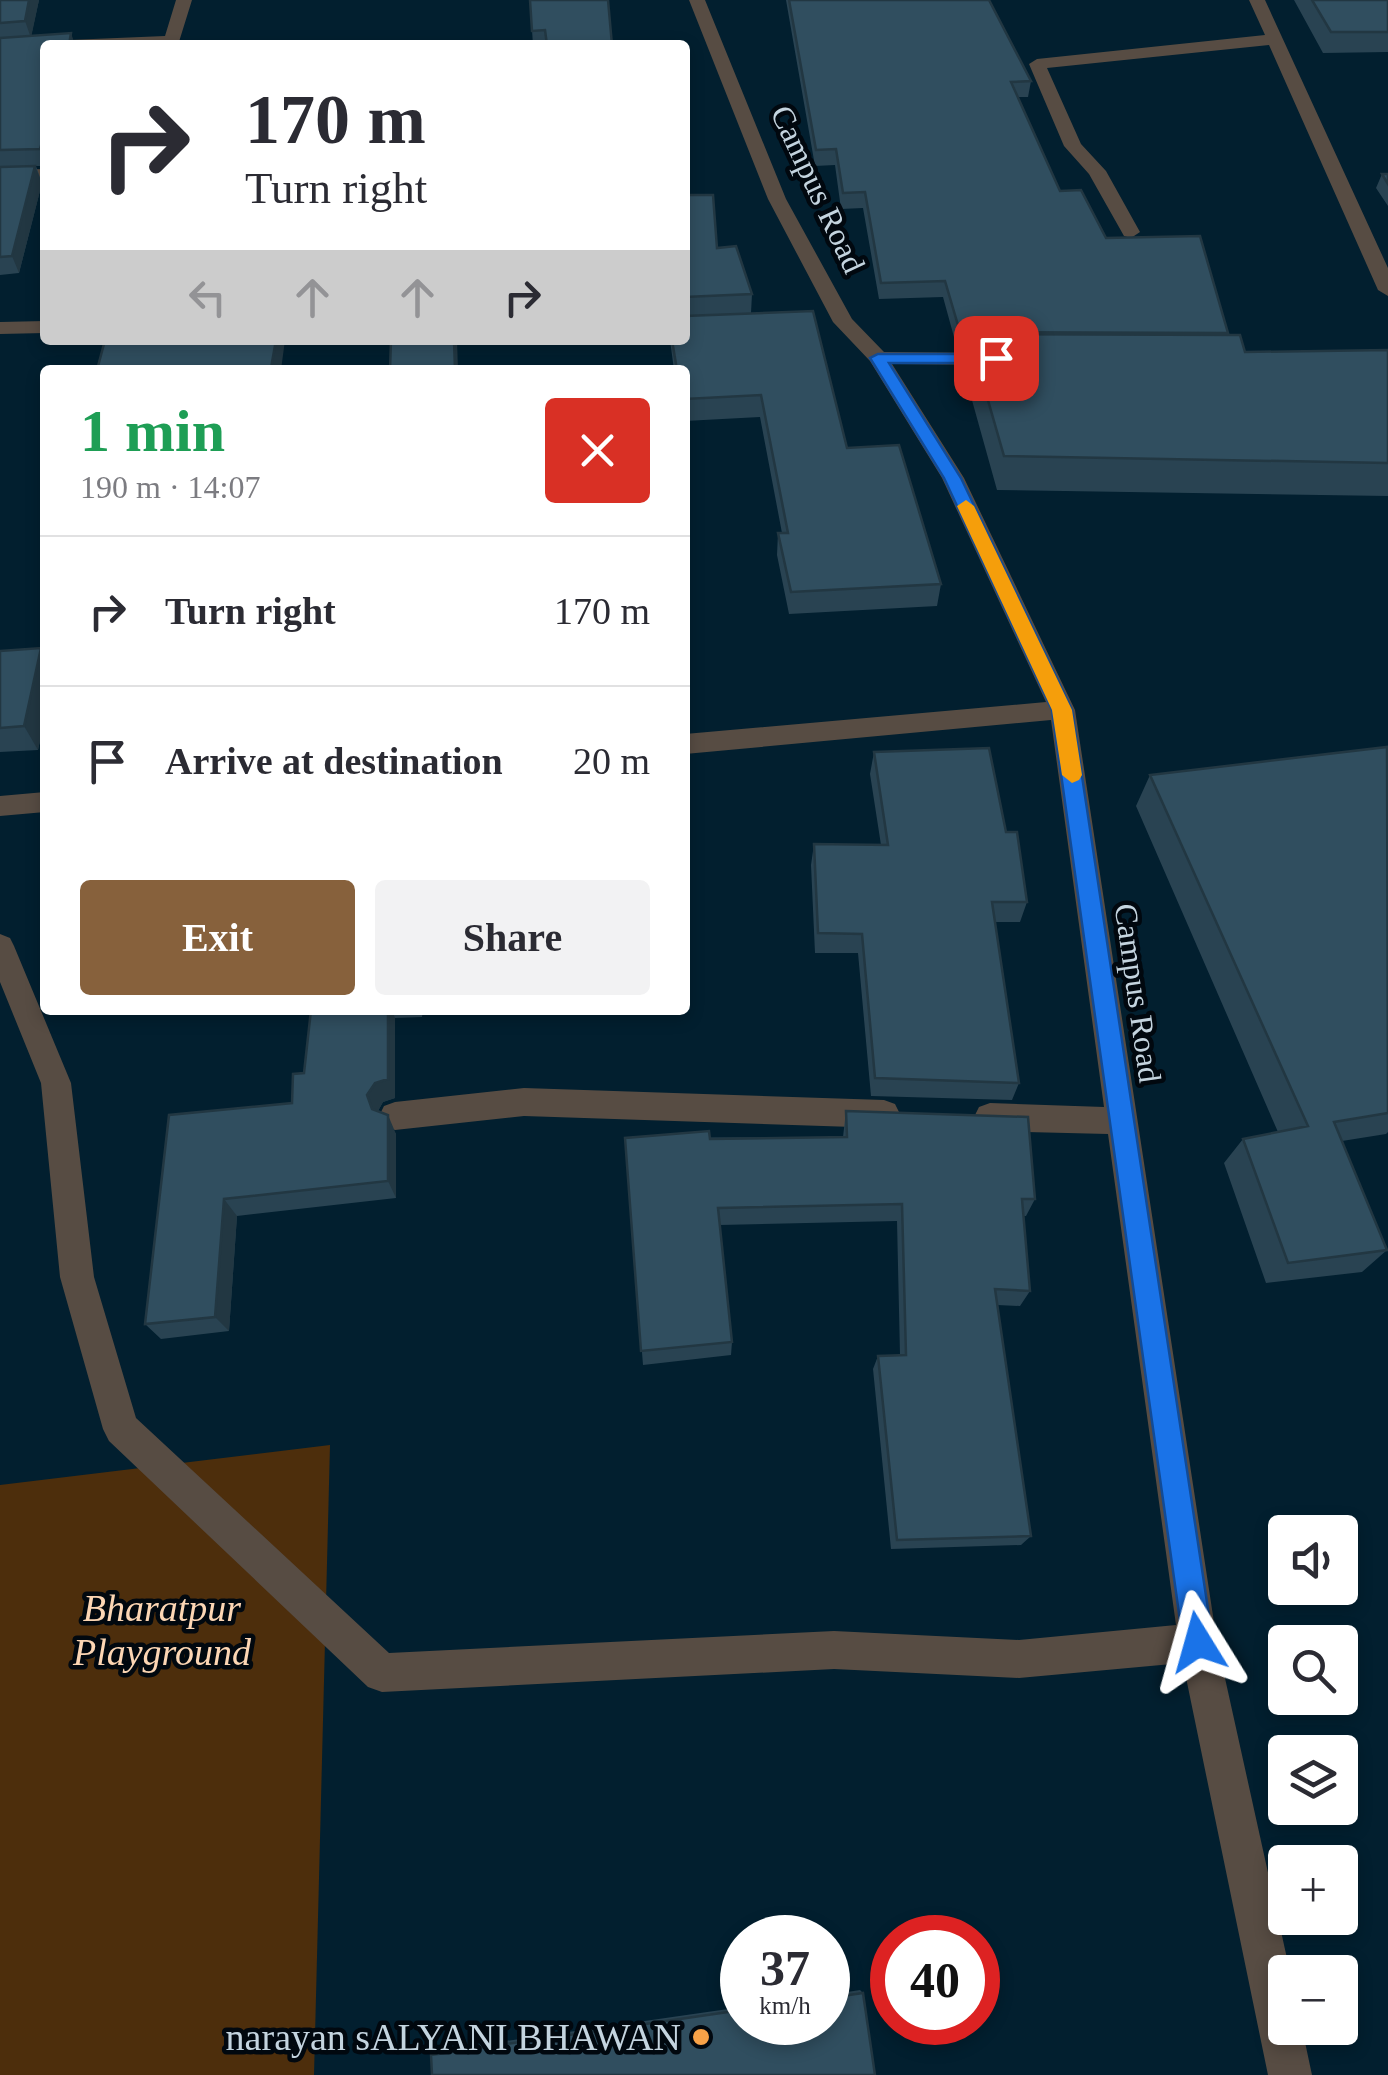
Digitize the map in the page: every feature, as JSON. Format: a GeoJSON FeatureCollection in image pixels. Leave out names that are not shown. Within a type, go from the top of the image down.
{"type":"FeatureCollection","features":[{"type":"Feature","properties":{"kind":"street"},"geometry":{"type":"LineString","coordinates":[[171,40],[184,0]]}},
{"type":"Feature","properties":{"kind":"street","name":"Campus Road"},"geometry":{"type":"LineString","coordinates":[[697,0],[777,199],[833,322],[878,358],[952,478],[1062,710],[1198,1642],[1290,2075]]}},
{"type":"Feature","properties":{"kind":"street"},"geometry":{"type":"LineString","coordinates":[[1257,0],[1386,279]]}},
{"type":"Feature","properties":{"kind":"street"},"geometry":{"type":"LineString","coordinates":[[1132,232],[1097,171],[1073,146],[1037,64],[1275,40]]}},
{"type":"Feature","properties":{"kind":"street"},"geometry":{"type":"LineString","coordinates":[[0,175],[40,174]]}},
{"type":"Feature","properties":{"kind":"street"},"geometry":{"type":"LineString","coordinates":[[0,328],[40,326]]}},
{"type":"Feature","properties":{"kind":"street"},"geometry":{"type":"LineString","coordinates":[[878,358],[1035,358]]}},
{"type":"Feature","properties":{"kind":"street"},"geometry":{"type":"LineString","coordinates":[[690,744],[1062,710]]}},
{"type":"Feature","properties":{"kind":"street"},"geometry":{"type":"LineString","coordinates":[[0,806],[40,802]]}},
{"type":"Feature","properties":{"kind":"street"},"geometry":{"type":"LineString","coordinates":[[0,946],[56,1083],[78,1277],[121,1429],[382,1672],[834,1650],[1019,1659],[1198,1642]]}},
{"type":"Feature","properties":{"kind":"street"},"geometry":{"type":"LineString","coordinates":[[395,1116],[524,1102],[922,1115]]}},
{"type":"Feature","properties":{"kind":"street"},"geometry":{"type":"LineString","coordinates":[[962,1116],[1122,1121]]}},
{"type":"Feature","properties":{"kind":"green space","name":"Bharatpur Playground"},"geometry":{"type":"Polygon","coordinates":[[[330,1445],[314,2075],[0,2075],[0,1485],[330,1445]]]}},
{"type":"Feature","properties":{"kind":"building"},"geometry":{"type":"Polygon","coordinates":[[[0,0],[29,0],[25,21],[0,23],[0,0]]]}},
{"type":"Feature","properties":{"kind":"building"},"geometry":{"type":"Polygon","coordinates":[[[530,0],[608,0],[612,40],[546,40],[545,30],[532,31],[530,0]]]}},
{"type":"Feature","properties":{"kind":"building"},"geometry":{"type":"Polygon","coordinates":[[[789,0],[989,0],[1031,81],[1011,82],[1060,191],[1081,190],[1106,238],[1200,236],[1228,333],[960,332],[945,281],[881,283],[865,192],[843,193],[836,149],[816,150],[789,0]]]}},
{"type":"Feature","properties":{"kind":"building"},"geometry":{"type":"Polygon","coordinates":[[[1312,0],[1388,0],[1388,32],[1331,32],[1312,0]]]}},
{"type":"Feature","properties":{"kind":"building"},"geometry":{"type":"Polygon","coordinates":[[[71,33],[70,40],[40,40],[40,149],[0,150],[0,38],[71,33]]]}},
{"type":"Feature","properties":{"kind":"building"},"geometry":{"type":"Polygon","coordinates":[[[35,166],[12,256],[0,257],[0,167],[35,166]]]}},
{"type":"Feature","properties":{"kind":"building"},"geometry":{"type":"Polygon","coordinates":[[[690,195],[713,195],[717,248],[736,246],[752,294],[690,297],[690,195]]]}},
{"type":"Feature","properties":{"kind":"building"},"geometry":{"type":"Polygon","coordinates":[[[813,311],[847,448],[899,445],[941,584],[791,592],[778,533],[788,533],[761,395],[690,399],[690,365],[676,365],[673,345],[690,345],[690,316],[813,311]]]}},
{"type":"Feature","properties":{"kind":"building"},"geometry":{"type":"Polygon","coordinates":[[[969,334],[1240,335],[1245,352],[1388,350],[1388,463],[1004,456],[969,334]]]}},
{"type":"Feature","properties":{"kind":"building"},"geometry":{"type":"Polygon","coordinates":[[[104,345],[275,345],[272,365],[98,365],[104,345]]]}},
{"type":"Feature","properties":{"kind":"building"},"geometry":{"type":"Polygon","coordinates":[[[391,345],[454,345],[455,365],[390,365],[391,345]]]}},
{"type":"Feature","properties":{"kind":"building"},"geometry":{"type":"Polygon","coordinates":[[[40,648],[24,726],[0,728],[0,651],[40,648]]]}},
{"type":"Feature","properties":{"kind":"building"},"geometry":{"type":"Polygon","coordinates":[[[1387,747],[1388,1113],[1334,1122],[1387,1250],[1288,1263],[1243,1139],[1308,1126],[1150,775],[1387,747]]]}},
{"type":"Feature","properties":{"kind":"building"},"geometry":{"type":"Polygon","coordinates":[[[989,748],[1006,832],[1017,832],[1027,902],[992,902],[1019,1083],[875,1078],[862,934],[818,933],[814,844],[888,845],[874,752],[989,748]]]}},
{"type":"Feature","properties":{"kind":"building"},"geometry":{"type":"Polygon","coordinates":[[[310,1015],[388,1015],[388,1079],[375,1083],[367,1095],[372,1109],[388,1115],[388,1181],[224,1199],[215,1317],[145,1324],[169,1115],[292,1103],[293,1074],[304,1073],[310,1015]]]}},
{"type":"Feature","properties":{"kind":"building"},"geometry":{"type":"Polygon","coordinates":[[[846,1111],[1028,1117],[1035,1199],[1022,1199],[1030,1291],[995,1289],[1031,1536],[897,1540],[878,1356],[906,1355],[902,1204],[718,1208],[732,1342],[641,1351],[625,1138],[709,1131],[710,1139],[847,1137],[846,1111]]]}},
{"type":"Feature","properties":{"kind":"building","name":"narayan sALYANI BHAWAN"},"geometry":{"type":"Polygon","coordinates":[[[863,1993],[875,2075],[432,2075],[431,2055],[720,2013],[720,2045],[850,2045],[850,1995],[863,1993]]]}},
{"type":"Feature","properties":{"kind":"slow traffic"},"geometry":{"type":"LineString","coordinates":[[966,506],[1062,710],[1072,775]]}},
{"type":"Feature","properties":{"kind":"place","name":"narayan sALYANI BHAWAN"},"geometry":{"type":"Point","coordinates":[701,2037]}},
{"type":"Feature","properties":{"kind":"route"},"geometry":{"type":"LineString","coordinates":[[996,358],[878,358],[952,478],[1062,710],[1198,1642]]}}]}
